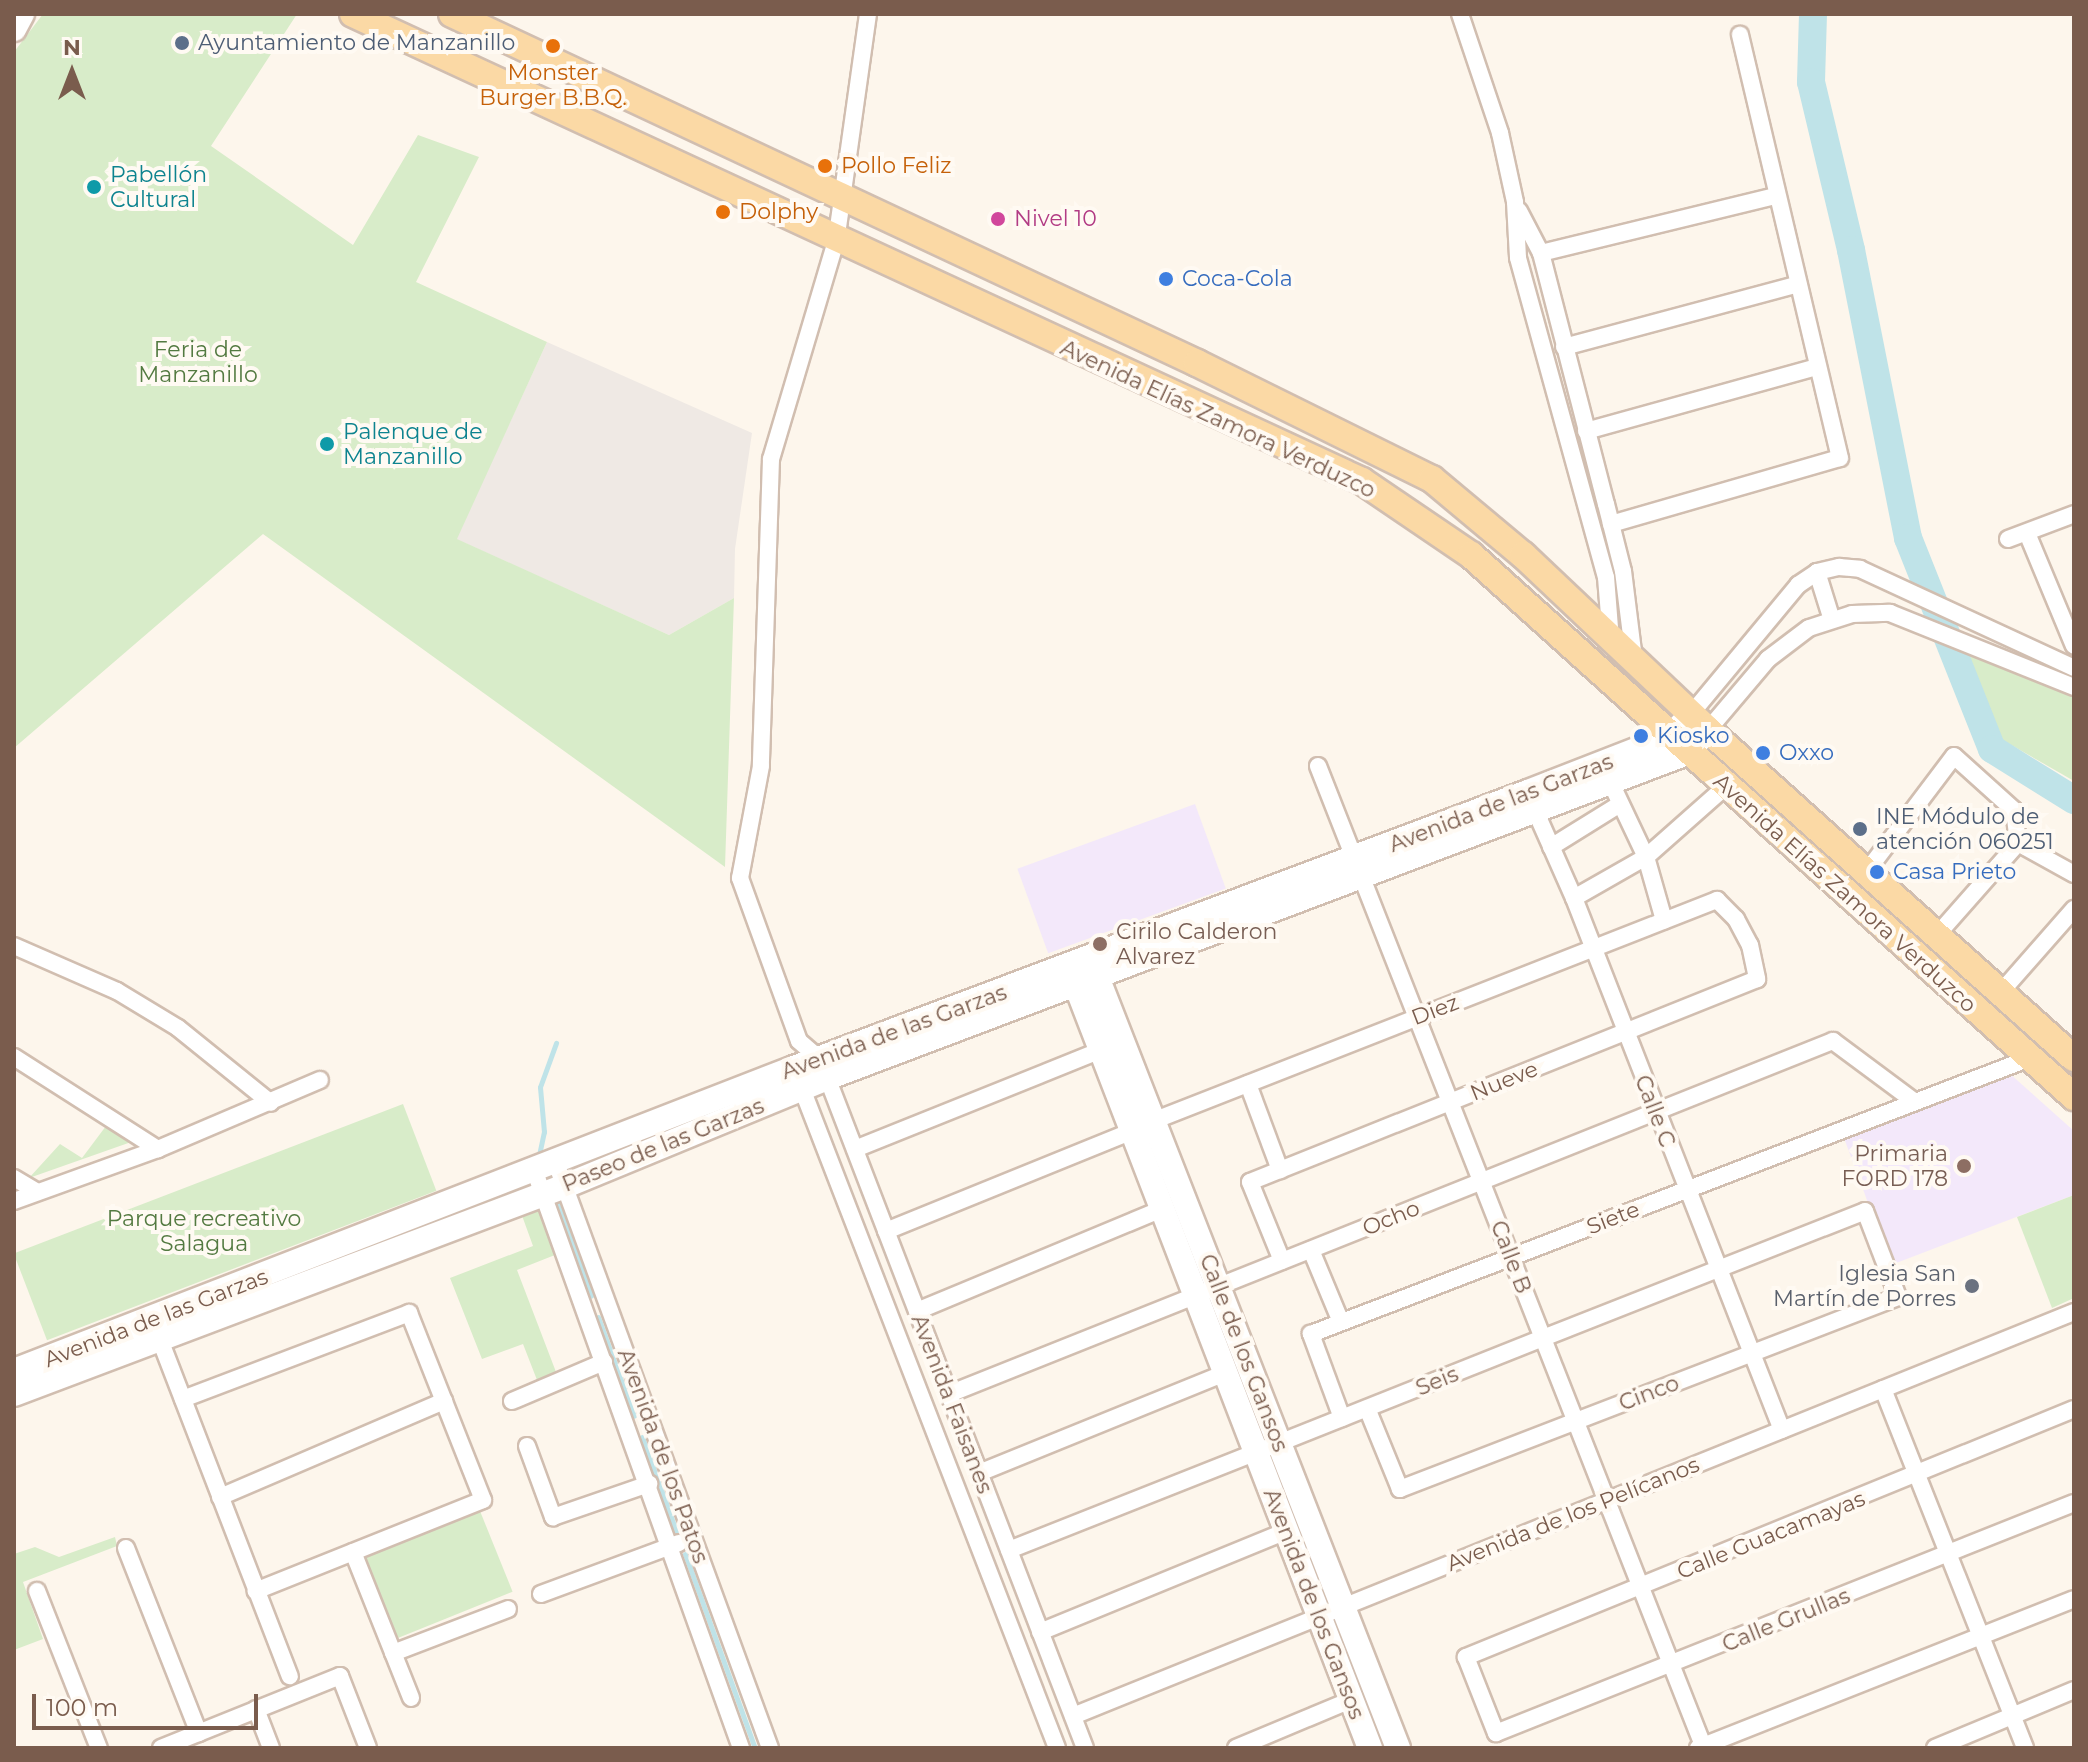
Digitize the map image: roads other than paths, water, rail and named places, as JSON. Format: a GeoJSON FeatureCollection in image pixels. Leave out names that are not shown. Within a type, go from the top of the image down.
{"type":"FeatureCollection","features":[{"type":"Feature","properties":{"kind":"main road"},"geometry":{"type":"LineString","coordinates":[[14,29],[22,14]]}},
{"type":"Feature","properties":{"kind":"main road","name":"Avenida Elías Zamora Verduzco"},"geometry":{"type":"LineString","coordinates":[[353,14],[836,241],[1362,481],[1471,555],[1678,745],[2074,1097]]}},
{"type":"Feature","properties":{"kind":"main road","name":"Avenida Elías Zamora Verduzco"},"geometry":{"type":"LineString","coordinates":[[452,14],[844,195],[1432,479],[1523,555],[1699,722],[2074,1056]]}},
{"type":"Feature","properties":{"kind":"main road"},"geometry":{"type":"LineString","coordinates":[[1532,802],[1615,792],[1678,745],[1699,722]]}},
{"type":"Feature","properties":{"kind":"main road","name":"Avenida de las Garzas"},"geometry":{"type":"LineString","coordinates":[[14,1371],[156,1330],[550,1178],[798,1078],[1678,745]]}},
{"type":"Feature","properties":{"kind":"main road","name":"Avenida de los Gansos"},"geometry":{"type":"LineString","coordinates":[[1083,972],[1101,1050],[1142,1126],[1162,1209],[1207,1291],[1225,1373],[1370,1748]]}},
{"type":"Feature","properties":{"kind":"main road","name":"Calle de los Gansos"},"geometry":{"type":"LineString","coordinates":[[1083,972],[1207,1291],[1279,1443],[1398,1748]]}},
{"type":"Feature","properties":{"kind":"main road"},"geometry":{"type":"LineString","coordinates":[[14,1394],[156,1330]]}},
{"type":"Feature","properties":{"kind":"street"},"geometry":{"type":"LineString","coordinates":[[798,1078],[799,1041],[740,878],[761,766],[771,459],[836,241],[868,14]]}},
{"type":"Feature","properties":{"kind":"street"},"geometry":{"type":"LineString","coordinates":[[1460,14],[1500,133],[1515,202],[1518,258],[1606,577],[1611,641]]}},
{"type":"Feature","properties":{"kind":"street"},"geometry":{"type":"LineString","coordinates":[[1611,524],[1840,458],[1795,285],[1740,35]]}},
{"type":"Feature","properties":{"kind":"street"},"geometry":{"type":"LineString","coordinates":[[1541,253],[1775,196]]}},
{"type":"Feature","properties":{"kind":"street"},"geometry":{"type":"LineString","coordinates":[[1515,202],[1541,253],[1611,524],[1635,662]]}},
{"type":"Feature","properties":{"kind":"street"},"geometry":{"type":"LineString","coordinates":[[1564,347],[1795,285]]}},
{"type":"Feature","properties":{"kind":"street"},"geometry":{"type":"LineString","coordinates":[[1586,431],[1816,367]]}},
{"type":"Feature","properties":{"kind":"street"},"geometry":{"type":"LineString","coordinates":[[2008,539],[2074,514]]}},
{"type":"Feature","properties":{"kind":"street"},"geometry":{"type":"LineString","coordinates":[[2027,533],[2074,646]]}},
{"type":"Feature","properties":{"kind":"street"},"geometry":{"type":"LineString","coordinates":[[1699,722],[1745,651],[1798,585],[1817,572],[1860,569],[2074,668]]}},
{"type":"Feature","properties":{"kind":"street"},"geometry":{"type":"LineString","coordinates":[[1817,572],[1831,617]]}},
{"type":"Feature","properties":{"kind":"street"},"geometry":{"type":"LineString","coordinates":[[1699,722],[1768,659],[1831,617],[1890,613],[2074,687]]}},
{"type":"Feature","properties":{"kind":"street"},"geometry":{"type":"LineString","coordinates":[[1867,871],[1954,756],[2014,810],[2018,843],[1937,935]]}},
{"type":"Feature","properties":{"kind":"street","name":"Calle B"},"geometry":{"type":"LineString","coordinates":[[1318,766],[1701,1747]]}},
{"type":"Feature","properties":{"kind":"street"},"geometry":{"type":"LineString","coordinates":[[1574,898],[1646,857],[1725,787]]}},
{"type":"Feature","properties":{"kind":"street"},"geometry":{"type":"LineString","coordinates":[[1551,847],[1615,792],[1646,857],[1664,920]]}},
{"type":"Feature","properties":{"kind":"street","name":"Calle C"},"geometry":{"type":"LineString","coordinates":[[1532,802],[1574,898],[1654,1112],[1782,1430]]}},
{"type":"Feature","properties":{"kind":"street"},"geometry":{"type":"LineString","coordinates":[[2018,843],[2074,874]]}},
{"type":"Feature","properties":{"kind":"street","name":"Diez"},"geometry":{"type":"LineString","coordinates":[[886,1231],[1142,1126],[1717,900],[1750,945],[1757,979]]}},
{"type":"Feature","properties":{"kind":"street"},"geometry":{"type":"LineString","coordinates":[[2001,992],[2074,909]]}},
{"type":"Feature","properties":{"kind":"street"},"geometry":{"type":"LineString","coordinates":[[14,946],[117,991],[178,1028],[271,1103]]}},
{"type":"Feature","properties":{"kind":"street","name":"Nueve"},"geometry":{"type":"LineString","coordinates":[[1282,1261],[1250,1182],[1757,979]]}},
{"type":"Feature","properties":{"kind":"street"},"geometry":{"type":"LineString","coordinates":[[799,1041],[824,1069]]}},
{"type":"Feature","properties":{"kind":"street","name":"Ocho"},"geometry":{"type":"LineString","coordinates":[[949,1394],[1833,1041],[1915,1102]]}},
{"type":"Feature","properties":{"kind":"street"},"geometry":{"type":"LineString","coordinates":[[855,1149],[1101,1050]]}},
{"type":"Feature","properties":{"kind":"street"},"geometry":{"type":"LineString","coordinates":[[14,1057],[158,1149]]}},
{"type":"Feature","properties":{"kind":"street","name":"Siete"},"geometry":{"type":"LineString","coordinates":[[1342,1418],[1311,1334],[2030,1058]]}},
{"type":"Feature","properties":{"kind":"street","name":"Avenida Faisanes"},"geometry":{"type":"LineString","coordinates":[[824,1069],[1085,1748]]}},
{"type":"Feature","properties":{"kind":"street","name":"Avenida Faisanes"},"geometry":{"type":"LineString","coordinates":[[798,1078],[1057,1748]]}},
{"type":"Feature","properties":{"kind":"street"},"geometry":{"type":"LineString","coordinates":[[14,1201],[158,1149],[320,1080]]}},
{"type":"Feature","properties":{"kind":"street"},"geometry":{"type":"LineString","coordinates":[[1248,1084],[1280,1170]]}},
{"type":"Feature","properties":{"kind":"street"},"geometry":{"type":"LineString","coordinates":[[14,1178],[37,1192]]}},
{"type":"Feature","properties":{"kind":"street","name":"Avenida de los Patos"},"geometry":{"type":"LineString","coordinates":[[550,1178],[604,1362],[741,1748]]}},
{"type":"Feature","properties":{"kind":"street","name":"Avenida de los Patos"},"geometry":{"type":"LineString","coordinates":[[550,1178],[694,1538],[770,1748]]}},
{"type":"Feature","properties":{"kind":"street"},"geometry":{"type":"LineString","coordinates":[[917,1311],[1162,1209]]}},
{"type":"Feature","properties":{"kind":"street","name":"Seis"},"geometry":{"type":"LineString","coordinates":[[1009,1550],[1865,1211],[1898,1297]]}},
{"type":"Feature","properties":{"kind":"street"},"geometry":{"type":"LineString","coordinates":[[1311,1250],[1341,1322]]}},
{"type":"Feature","properties":{"kind":"street","name":"Cinco"},"geometry":{"type":"LineString","coordinates":[[1367,1408],[1400,1489],[1898,1297]]}},
{"type":"Feature","properties":{"kind":"street","name":"Avenida de los Pelícanos"},"geometry":{"type":"LineString","coordinates":[[1073,1716],[2074,1312]]}},
{"type":"Feature","properties":{"kind":"street"},"geometry":{"type":"LineString","coordinates":[[183,1399],[409,1313],[483,1500],[256,1591]]}},
{"type":"Feature","properties":{"kind":"street"},"geometry":{"type":"LineString","coordinates":[[156,1330],[290,1676]]}},
{"type":"Feature","properties":{"kind":"street"},"geometry":{"type":"LineString","coordinates":[[512,1401],[604,1362]]}},
{"type":"Feature","properties":{"kind":"street"},"geometry":{"type":"LineString","coordinates":[[979,1473],[1225,1373]]}},
{"type":"Feature","properties":{"kind":"street"},"geometry":{"type":"LineString","coordinates":[[1883,1389],[2025,1748]]}},
{"type":"Feature","properties":{"kind":"street"},"geometry":{"type":"LineString","coordinates":[[220,1497],[444,1401]]}},
{"type":"Feature","properties":{"kind":"street","name":"Calle Guacamayas"},"geometry":{"type":"LineString","coordinates":[[1496,1733],[1466,1657],[1918,1477],[2074,1409]]}},
{"type":"Feature","properties":{"kind":"street"},"geometry":{"type":"LineString","coordinates":[[527,1446],[553,1517],[649,1484]]}},
{"type":"Feature","properties":{"kind":"street","name":"Calle Grullas"},"geometry":{"type":"LineString","coordinates":[[1496,1733],[2074,1503]]}},
{"type":"Feature","properties":{"kind":"street"},"geometry":{"type":"LineString","coordinates":[[1040,1632],[1286,1531]]}},
{"type":"Feature","properties":{"kind":"street"},"geometry":{"type":"LineString","coordinates":[[541,1594],[694,1538]]}},
{"type":"Feature","properties":{"kind":"street"},"geometry":{"type":"LineString","coordinates":[[126,1548],[199,1733]]}},
{"type":"Feature","properties":{"kind":"street"},"geometry":{"type":"LineString","coordinates":[[353,1552],[411,1698]]}},
{"type":"Feature","properties":{"kind":"street"},"geometry":{"type":"LineString","coordinates":[[37,1591],[99,1748]]}},
{"type":"Feature","properties":{"kind":"street"},"geometry":{"type":"LineString","coordinates":[[1701,1747],[1982,1639],[2074,1599]]}},
{"type":"Feature","properties":{"kind":"street"},"geometry":{"type":"LineString","coordinates":[[393,1653],[508,1609]]}},
{"type":"Feature","properties":{"kind":"street"},"geometry":{"type":"LineString","coordinates":[[171,1746],[340,1676],[368,1748]]}},
{"type":"Feature","properties":{"kind":"street"},"geometry":{"type":"LineString","coordinates":[[1935,1748],[2074,1690]]}},
{"type":"Feature","properties":{"kind":"street"},"geometry":{"type":"LineString","coordinates":[[1236,1748],[1351,1700]]}},
{"type":"Feature","properties":{"kind":"street"},"geometry":{"type":"LineString","coordinates":[[256,1709],[271,1748]]}},
{"type":"Feature","properties":{"kind":"waterway"},"geometry":{"type":"LineString","coordinates":[[1813,14],[1811,82],[1851,250],[1908,538],[1992,749],[2074,800]]}},
{"type":"Feature","properties":{"kind":"waterway"},"geometry":{"type":"LineString","coordinates":[[539,1155],[544,1132],[540,1087],[556,1043]]}},
{"type":"Feature","properties":{"kind":"waterway"},"geometry":{"type":"LineString","coordinates":[[555,1198],[591,1296]]}},
{"type":"Feature","properties":{"kind":"waterway"},"geometry":{"type":"LineString","coordinates":[[598,1317],[634,1416]]}},
{"type":"Feature","properties":{"kind":"waterway"},"geometry":{"type":"LineString","coordinates":[[642,1437],[676,1531]]}},
{"type":"Feature","properties":{"kind":"waterway"},"geometry":{"type":"LineString","coordinates":[[685,1554],[755,1748]]}},
{"type":"Feature","properties":{"kind":"place","name":"Ayuntamiento de Manzanillo"},"geometry":{"type":"Point","coordinates":[182,43]}},
{"type":"Feature","properties":{"kind":"place","name":"Monster Burger B.B.Q."},"geometry":{"type":"Point","coordinates":[553,46]}},
{"type":"Feature","properties":{"kind":"place","name":"Pollo Feliz"},"geometry":{"type":"Point","coordinates":[825,166]}},
{"type":"Feature","properties":{"kind":"place","name":"Pabellón Cultural"},"geometry":{"type":"Point","coordinates":[94,187]}},
{"type":"Feature","properties":{"kind":"place","name":"Dolphy"},"geometry":{"type":"Point","coordinates":[723,212]}},
{"type":"Feature","properties":{"kind":"place","name":"Nivel 10"},"geometry":{"type":"Point","coordinates":[998,219]}},
{"type":"Feature","properties":{"kind":"place","name":"Coca-Cola"},"geometry":{"type":"Point","coordinates":[1166,279]}},
{"type":"Feature","properties":{"kind":"place","name":"Palenque de Manzanillo"},"geometry":{"type":"Point","coordinates":[327,444]}},
{"type":"Feature","properties":{"kind":"place","name":"Kiosko"},"geometry":{"type":"Point","coordinates":[1641,736]}},
{"type":"Feature","properties":{"kind":"place","name":"Oxxo"},"geometry":{"type":"Point","coordinates":[1763,753]}},
{"type":"Feature","properties":{"kind":"place","name":"INE Módulo de atención 060251"},"geometry":{"type":"Point","coordinates":[1860,829]}},
{"type":"Feature","properties":{"kind":"place","name":"Casa Prieto"},"geometry":{"type":"Point","coordinates":[1877,872]}},
{"type":"Feature","properties":{"kind":"place","name":"Cirilo Calderon Alvarez"},"geometry":{"type":"Point","coordinates":[1100,944]}},
{"type":"Feature","properties":{"kind":"place","name":"Primaria FORD 178"},"geometry":{"type":"Point","coordinates":[1964,1166]}},
{"type":"Feature","properties":{"kind":"place","name":"Iglesia San Martín de Porres"},"geometry":{"type":"Point","coordinates":[1972,1286]}},
{"type":"Feature","properties":{"kind":"park label","name":"Feria de Manzanillo"},"geometry":{"type":"Point","coordinates":[198,362]}},
{"type":"Feature","properties":{"kind":"park label","name":"Parque recreativo Salagua"},"geometry":{"type":"Point","coordinates":[204,1230]}}]}
